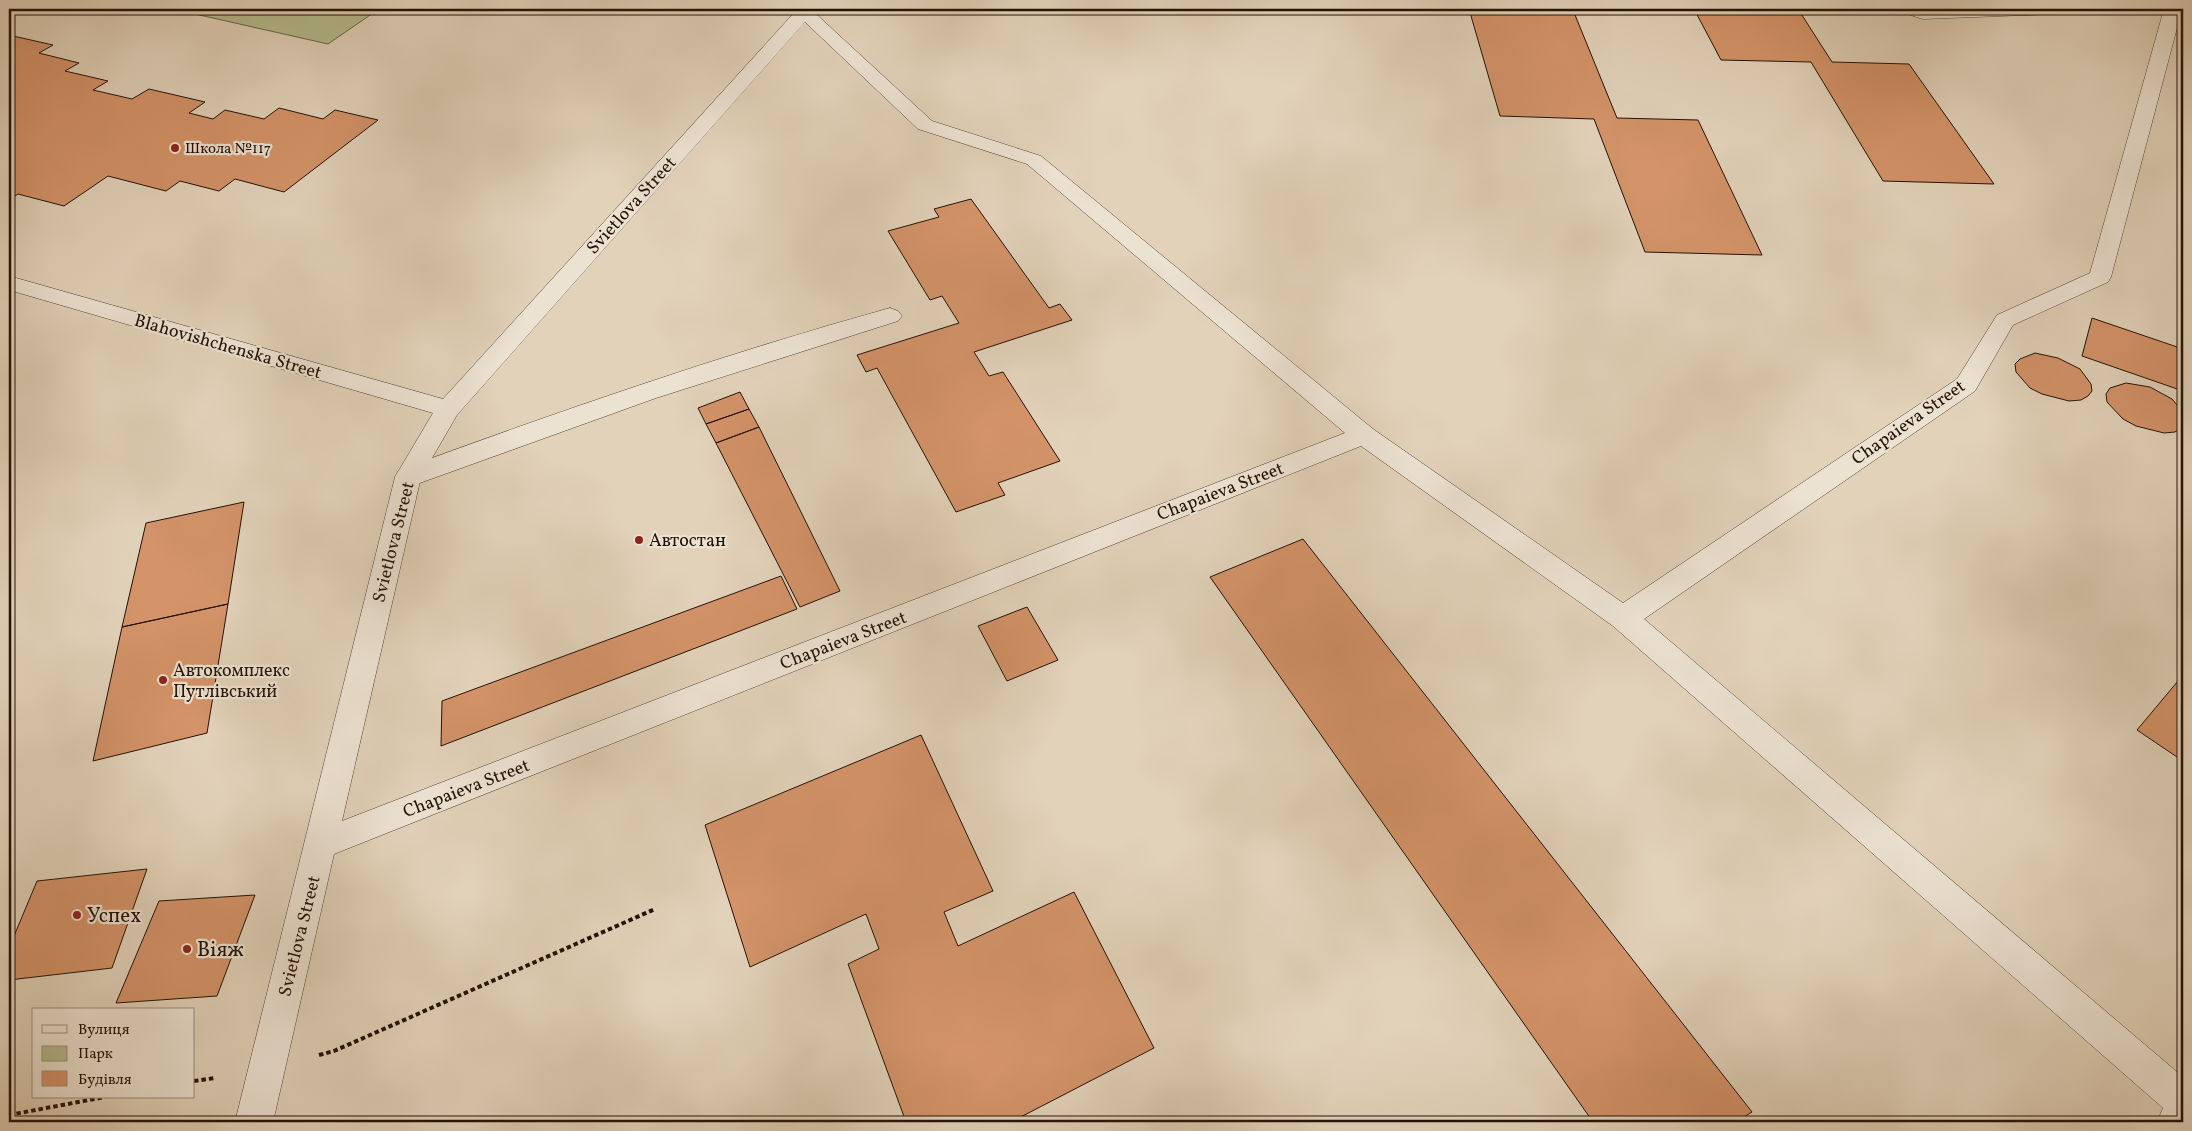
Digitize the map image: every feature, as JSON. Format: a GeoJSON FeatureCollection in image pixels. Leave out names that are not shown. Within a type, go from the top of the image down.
{"type":"FeatureCollection","features":[{"type":"Feature","properties":{"kind":"street"},"geometry":{"type":"LineString","coordinates":[[1910,9],[1923,14],[2052,9]]}},
{"type":"Feature","properties":{"kind":"street","name":"Chapaieva Street"},"geometry":{"type":"LineString","coordinates":[[1622,618],[1966,385],[2005,320],[2100,277],[2173,9]]}},
{"type":"Feature","properties":{"kind":"street"},"geometry":{"type":"LineString","coordinates":[[803,10],[925,125],[1034,160],[1364,435],[1622,618],[2183,1101]]}},
{"type":"Feature","properties":{"kind":"street","name":"Svietlova Street"},"geometry":{"type":"LineString","coordinates":[[254,1122],[408,477],[448,409],[803,10]]}},
{"type":"Feature","properties":{"kind":"street","name":"Blahovishchenska Street"},"geometry":{"type":"LineString","coordinates":[[9,283],[448,409]]}},
{"type":"Feature","properties":{"kind":"street"},"geometry":{"type":"LineString","coordinates":[[408,477],[534,430],[702,373],[890,316]]}},
{"type":"Feature","properties":{"kind":"street","name":"Chapaieva Street"},"geometry":{"type":"LineString","coordinates":[[321,844],[1364,435]]}},
{"type":"Feature","properties":{"kind":"street"},"geometry":{"type":"LineString","coordinates":[[2176,1122],[2183,1116]]}},
{"type":"Feature","properties":{"kind":"path"},"geometry":{"type":"LineString","coordinates":[[195,1081],[267,1068],[334,1051],[655,909]]}},
{"type":"Feature","properties":{"kind":"path"},"geometry":{"type":"LineString","coordinates":[[9,1115],[100,1098]]}},
{"type":"Feature","properties":{"kind":"green space"},"geometry":{"type":"Polygon","coordinates":[[[204,9],[379,9],[328,44],[195,14],[204,9]]]}},
{"type":"Feature","properties":{"kind":"building"},"geometry":{"type":"Polygon","coordinates":[[[1469,9],[1573,10],[1617,118],[1698,120],[1762,255],[1645,252],[1594,119],[1500,116],[1469,9]]]}},
{"type":"Feature","properties":{"kind":"building"},"geometry":{"type":"Polygon","coordinates":[[[1694,9],[1798,9],[1832,62],[1909,64],[1994,184],[1883,181],[1811,62],[1721,60],[1694,9]]]}},
{"type":"Feature","properties":{"kind":"building","name":"Школа №117"},"geometry":{"type":"Polygon","coordinates":[[[13,36],[53,45],[39,53],[79,63],[65,71],[108,81],[93,90],[132,99],[149,89],[205,102],[189,113],[213,119],[225,110],[264,119],[279,108],[323,119],[335,110],[378,120],[284,192],[235,179],[219,191],[180,181],[166,191],[108,176],[64,206],[18,194],[9,200],[9,38],[13,36]]]}},
{"type":"Feature","properties":{"kind":"building"},"geometry":{"type":"Polygon","coordinates":[[[971,199],[1049,308],[1060,304],[1072,320],[974,352],[989,376],[1003,372],[1060,461],[998,483],[1005,495],[956,512],[877,368],[866,372],[857,355],[959,323],[942,296],[930,300],[888,231],[939,217],[934,209],[971,199]]]}},
{"type":"Feature","properties":{"kind":"building"},"geometry":{"type":"Polygon","coordinates":[[[2092,318],[2183,349],[2183,391],[2082,356],[2092,318]]]}},
{"type":"Feature","properties":{"kind":"building"},"geometry":{"type":"Polygon","coordinates":[[[2035,353],[2058,358],[2080,369],[2091,384],[2092,391],[2081,400],[2069,401],[2042,394],[2030,388],[2016,372],[2015,364],[2020,359],[2035,353]]]}},
{"type":"Feature","properties":{"kind":"building"},"geometry":{"type":"Polygon","coordinates":[[[2126,383],[2150,387],[2172,399],[2183,412],[2182,427],[2175,432],[2164,433],[2136,426],[2123,419],[2107,402],[2106,394],[2110,388],[2126,383]]]}},
{"type":"Feature","properties":{"kind":"building"},"geometry":{"type":"Polygon","coordinates":[[[740,392],[749,409],[706,424],[698,408],[740,392]]]}},
{"type":"Feature","properties":{"kind":"building"},"geometry":{"type":"Polygon","coordinates":[[[749,409],[759,427],[716,443],[706,424],[749,409]]]}},
{"type":"Feature","properties":{"kind":"building"},"geometry":{"type":"Polygon","coordinates":[[[759,427],[840,591],[800,607],[716,443],[759,427]]]}},
{"type":"Feature","properties":{"kind":"building"},"geometry":{"type":"Polygon","coordinates":[[[244,502],[228,604],[122,627],[146,523],[244,502]]]}},
{"type":"Feature","properties":{"kind":"building"},"geometry":{"type":"Polygon","coordinates":[[[1303,539],[1752,1112],[1736,1122],[1593,1122],[1210,577],[1303,539]]]}},
{"type":"Feature","properties":{"kind":"building"},"geometry":{"type":"Polygon","coordinates":[[[781,576],[797,609],[441,746],[442,701],[781,576]]]}},
{"type":"Feature","properties":{"kind":"building","name":"Автокомплекс Путлівський"},"geometry":{"type":"Polygon","coordinates":[[[228,604],[207,733],[93,761],[122,627],[228,604]]]}},
{"type":"Feature","properties":{"kind":"building"},"geometry":{"type":"Polygon","coordinates":[[[1027,607],[1058,660],[1007,681],[978,626],[1027,607]]]}},
{"type":"Feature","properties":{"kind":"building"},"geometry":{"type":"Polygon","coordinates":[[[2183,675],[2183,761],[2137,730],[2183,675]]]}},
{"type":"Feature","properties":{"kind":"building"},"geometry":{"type":"Polygon","coordinates":[[[921,735],[993,891],[944,912],[958,946],[1074,892],[1154,1048],[1011,1122],[906,1122],[848,964],[879,949],[866,914],[750,967],[705,825],[921,735]]]}},
{"type":"Feature","properties":{"kind":"building","name":"Успех"},"geometry":{"type":"Polygon","coordinates":[[[147,869],[112,968],[9,980],[9,948],[37,881],[147,869]]]}},
{"type":"Feature","properties":{"kind":"building","name":"Віяж"},"geometry":{"type":"Polygon","coordinates":[[[255,895],[217,996],[116,1003],[159,901],[255,895]]]}},
{"type":"Feature","properties":{"kind":"place","name":"Школа №117"},"geometry":{"type":"Point","coordinates":[175,148]}},
{"type":"Feature","properties":{"kind":"place","name":"Автостан"},"geometry":{"type":"Point","coordinates":[639,540]}},
{"type":"Feature","properties":{"kind":"place","name":"Автокомплекс Путлівський"},"geometry":{"type":"Point","coordinates":[163,680]}},
{"type":"Feature","properties":{"kind":"place","name":"Успех"},"geometry":{"type":"Point","coordinates":[77,915]}},
{"type":"Feature","properties":{"kind":"place","name":"Віяж"},"geometry":{"type":"Point","coordinates":[187,949]}}]}
